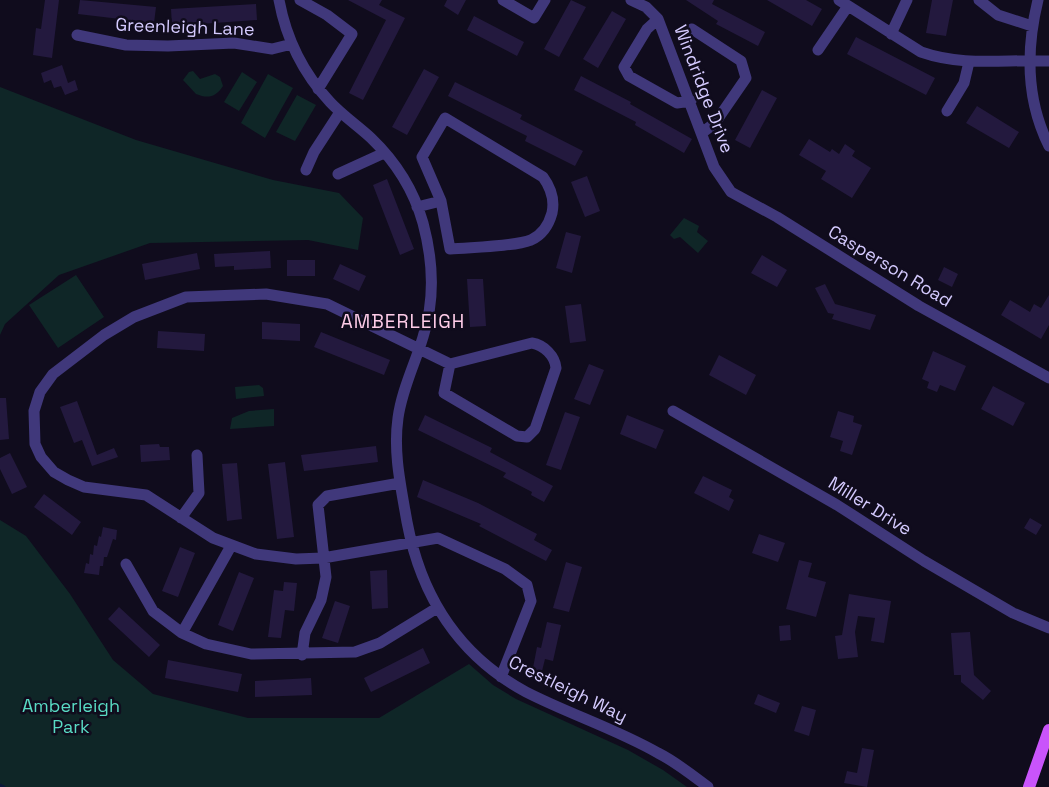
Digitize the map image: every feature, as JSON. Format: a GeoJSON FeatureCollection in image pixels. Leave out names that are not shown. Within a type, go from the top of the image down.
{"type":"FeatureCollection","features":[{"type":"Feature","properties":{"kind":"main road"},"geometry":{"type":"LineString","coordinates":[[1029,787],[1049,730]]}},
{"type":"Feature","properties":{"kind":"street","name":"Crestleigh Way"},"geometry":{"type":"LineString","coordinates":[[279,0],[292,44],[304,68],[318,89],[384,153],[404,180],[417,207],[426,234],[431,274],[430,310],[419,349],[402,395],[398,416],[396,457],[411,541],[418,568],[436,608],[463,644],[501,677],[528,693],[660,754],[708,787]]}},
{"type":"Feature","properties":{"kind":"street"},"geometry":{"type":"LineString","coordinates":[[300,0],[327,15],[352,34],[318,89]]}},
{"type":"Feature","properties":{"kind":"street"},"geometry":{"type":"LineString","coordinates":[[503,0],[534,18],[545,0]]}},
{"type":"Feature","properties":{"kind":"street","name":"Windridge Drive"},"geometry":{"type":"LineString","coordinates":[[631,0],[646,7],[658,18],[703,132],[718,176]]}},
{"type":"Feature","properties":{"kind":"street"},"geometry":{"type":"LineString","coordinates":[[891,34],[907,0]]}},
{"type":"Feature","properties":{"kind":"street"},"geometry":{"type":"LineString","coordinates":[[979,0],[998,15],[1032,26]]}},
{"type":"Feature","properties":{"kind":"street"},"geometry":{"type":"LineString","coordinates":[[1038,0],[1032,26],[1030,61],[1035,107],[1049,146]]}},
{"type":"Feature","properties":{"kind":"street"},"geometry":{"type":"LineString","coordinates":[[818,50],[843,3],[921,52],[944,59],[969,62],[1049,61]]}},
{"type":"Feature","properties":{"kind":"street"},"geometry":{"type":"LineString","coordinates":[[658,18],[647,29],[624,67],[628,76],[677,102],[691,101]]}},
{"type":"Feature","properties":{"kind":"street"},"geometry":{"type":"LineString","coordinates":[[692,29],[741,62],[746,78],[715,123],[703,132]]}},
{"type":"Feature","properties":{"kind":"street","name":"Greenleigh Lane"},"geometry":{"type":"LineString","coordinates":[[77,35],[126,46],[234,43],[272,49],[292,44]]}},
{"type":"Feature","properties":{"kind":"street"},"geometry":{"type":"LineString","coordinates":[[947,110],[964,83],[969,62]]}},
{"type":"Feature","properties":{"kind":"street"},"geometry":{"type":"LineString","coordinates":[[306,170],[314,152],[340,112]]}},
{"type":"Feature","properties":{"kind":"street"},"geometry":{"type":"LineString","coordinates":[[445,118],[543,177],[551,192],[553,204],[548,225],[540,234],[532,239],[450,249],[441,201],[422,157],[445,118]]}},
{"type":"Feature","properties":{"kind":"street"},"geometry":{"type":"LineString","coordinates":[[338,174],[384,153]]}},
{"type":"Feature","properties":{"kind":"street","name":"Casperson Road"},"geometry":{"type":"LineString","coordinates":[[718,176],[735,195],[777,217],[919,306],[1049,378]]}},
{"type":"Feature","properties":{"kind":"street"},"geometry":{"type":"LineString","coordinates":[[417,207],[441,201]]}},
{"type":"Feature","properties":{"kind":"street"},"geometry":{"type":"LineString","coordinates":[[450,364],[444,393],[517,436],[527,437],[532,434],[556,368],[555,359],[539,344],[525,344],[450,364],[327,304],[266,294],[186,297],[134,317],[104,335],[53,374],[40,392],[34,411],[35,444],[41,457],[54,472],[84,487],[146,495],[158,500],[181,518],[213,538],[231,546],[269,557],[323,558],[411,541],[438,538],[505,569],[527,585],[531,601],[501,677]]}},
{"type":"Feature","properties":{"kind":"street","name":"Miller Drive"},"geometry":{"type":"LineString","coordinates":[[673,411],[837,505],[865,524],[997,603],[1049,628]]}},
{"type":"Feature","properties":{"kind":"street"},"geometry":{"type":"LineString","coordinates":[[181,518],[199,493],[197,455]]}},
{"type":"Feature","properties":{"kind":"street"},"geometry":{"type":"LineString","coordinates":[[302,655],[305,633],[321,600],[326,577],[318,505],[327,496],[400,483]]}},
{"type":"Feature","properties":{"kind":"street"},"geometry":{"type":"LineString","coordinates":[[182,633],[231,546]]}},
{"type":"Feature","properties":{"kind":"street"},"geometry":{"type":"LineString","coordinates":[[126,564],[153,611],[182,633],[206,644],[252,654],[302,655],[355,652],[371,647],[436,608]]}},
{"type":"Feature","properties":{"kind":"green space"},"geometry":{"type":"Polygon","coordinates":[[[193,71],[200,79],[215,74],[220,77],[223,86],[215,95],[204,96],[196,94],[183,80],[189,72],[193,71]]]}},
{"type":"Feature","properties":{"kind":"green space"},"geometry":{"type":"Polygon","coordinates":[[[242,72],[257,82],[239,111],[224,102],[242,72]]]}},
{"type":"Feature","properties":{"kind":"green space"},"geometry":{"type":"Polygon","coordinates":[[[268,74],[293,88],[265,138],[241,123],[268,74]]]}},
{"type":"Feature","properties":{"kind":"green space"},"geometry":{"type":"Polygon","coordinates":[[[0,87],[136,140],[273,180],[339,193],[363,218],[358,250],[308,240],[150,243],[59,275],[5,324],[0,335],[0,87]]]}},
{"type":"Feature","properties":{"kind":"green space"},"geometry":{"type":"Polygon","coordinates":[[[297,95],[316,105],[295,141],[276,132],[297,95]]]}},
{"type":"Feature","properties":{"kind":"green space"},"geometry":{"type":"Polygon","coordinates":[[[684,218],[699,226],[697,232],[708,241],[698,253],[680,237],[674,239],[670,235],[684,218]]]}},
{"type":"Feature","properties":{"kind":"green space"},"geometry":{"type":"Polygon","coordinates":[[[76,275],[104,317],[58,348],[29,305],[76,275]]]}},
{"type":"Feature","properties":{"kind":"green space"},"geometry":{"type":"Polygon","coordinates":[[[259,385],[263,388],[264,396],[236,399],[235,387],[259,385]]]}},
{"type":"Feature","properties":{"kind":"green space"},"geometry":{"type":"Polygon","coordinates":[[[274,409],[274,426],[230,429],[232,418],[249,411],[274,409]]]}},
{"type":"Feature","properties":{"kind":"green space","name":"Amberleigh Park"},"geometry":{"type":"Polygon","coordinates":[[[0,520],[26,536],[70,594],[113,660],[153,694],[248,718],[379,718],[469,664],[493,685],[516,699],[628,750],[663,770],[687,787],[0,787],[0,520]]]}},
{"type":"Feature","properties":{"kind":"building"},"geometry":{"type":"Polygon","coordinates":[[[45,0],[59,0],[52,58],[33,55],[36,28],[41,29],[45,0]]]}},
{"type":"Feature","properties":{"kind":"building"},"geometry":{"type":"Polygon","coordinates":[[[80,0],[156,7],[154,23],[78,14],[80,0]]]}},
{"type":"Feature","properties":{"kind":"building"},"geometry":{"type":"Polygon","coordinates":[[[348,0],[382,0],[379,5],[405,18],[363,100],[349,93],[386,20],[348,0]]]}},
{"type":"Feature","properties":{"kind":"building"},"geometry":{"type":"Polygon","coordinates":[[[447,0],[466,0],[458,15],[444,6],[447,0]]]}},
{"type":"Feature","properties":{"kind":"building"},"geometry":{"type":"Polygon","coordinates":[[[571,0],[586,7],[559,57],[544,49],[571,0]]]}},
{"type":"Feature","properties":{"kind":"building"},"geometry":{"type":"Polygon","coordinates":[[[686,0],[714,0],[712,4],[765,32],[758,46],[716,24],[718,21],[686,0]]]}},
{"type":"Feature","properties":{"kind":"building"},"geometry":{"type":"Polygon","coordinates":[[[767,0],[806,0],[822,9],[812,26],[767,0]]]}},
{"type":"Feature","properties":{"kind":"building"},"geometry":{"type":"Polygon","coordinates":[[[932,0],[953,0],[946,36],[926,33],[932,0]]]}},
{"type":"Feature","properties":{"kind":"building"},"geometry":{"type":"Polygon","coordinates":[[[256,4],[257,20],[172,26],[171,9],[256,4]]]}},
{"type":"Feature","properties":{"kind":"building"},"geometry":{"type":"Polygon","coordinates":[[[612,11],[626,19],[598,68],[583,59],[612,11]]]}},
{"type":"Feature","properties":{"kind":"building"},"geometry":{"type":"Polygon","coordinates":[[[474,16],[524,42],[517,56],[467,30],[474,16]]]}},
{"type":"Feature","properties":{"kind":"building"},"geometry":{"type":"Polygon","coordinates":[[[856,37],[935,78],[926,95],[847,54],[856,37]]]}},
{"type":"Feature","properties":{"kind":"building"},"geometry":{"type":"Polygon","coordinates":[[[62,65],[68,83],[75,80],[78,90],[65,95],[61,86],[54,88],[51,80],[44,83],[41,73],[62,65]]]}},
{"type":"Feature","properties":{"kind":"building"},"geometry":{"type":"Polygon","coordinates":[[[424,69],[439,77],[407,135],[392,127],[424,69]]]}},
{"type":"Feature","properties":{"kind":"building"},"geometry":{"type":"Polygon","coordinates":[[[581,76],[631,102],[630,104],[692,139],[684,153],[635,125],[636,122],[574,90],[581,76]]]}},
{"type":"Feature","properties":{"kind":"building"},"geometry":{"type":"Polygon","coordinates":[[[455,82],[522,115],[520,119],[583,151],[575,166],[525,141],[527,136],[448,96],[455,82]]]}},
{"type":"Feature","properties":{"kind":"building"},"geometry":{"type":"Polygon","coordinates":[[[762,90],[777,98],[750,148],[735,140],[762,90]]]}},
{"type":"Feature","properties":{"kind":"building"},"geometry":{"type":"Polygon","coordinates":[[[977,106],[1019,132],[1009,148],[966,123],[977,106]]]}},
{"type":"Feature","properties":{"kind":"building"},"geometry":{"type":"Polygon","coordinates":[[[809,139],[830,152],[832,149],[839,154],[845,144],[855,151],[852,156],[871,168],[852,198],[821,179],[826,171],[799,155],[809,139]]]}},
{"type":"Feature","properties":{"kind":"building"},"geometry":{"type":"Polygon","coordinates":[[[587,176],[600,211],[585,217],[571,182],[587,176]]]}},
{"type":"Feature","properties":{"kind":"building"},"geometry":{"type":"Polygon","coordinates":[[[387,179],[414,249],[400,255],[373,185],[387,179]]]}},
{"type":"Feature","properties":{"kind":"building"},"geometry":{"type":"Polygon","coordinates":[[[566,232],[581,236],[572,273],[556,268],[566,232]]]}},
{"type":"Feature","properties":{"kind":"building"},"geometry":{"type":"Polygon","coordinates":[[[270,251],[271,268],[234,270],[234,266],[215,267],[214,254],[270,251]]]}},
{"type":"Feature","properties":{"kind":"building"},"geometry":{"type":"Polygon","coordinates":[[[197,253],[200,269],[145,280],[142,264],[197,253]]]}},
{"type":"Feature","properties":{"kind":"building"},"geometry":{"type":"Polygon","coordinates":[[[762,255],[787,270],[777,287],[751,273],[762,255]]]}},
{"type":"Feature","properties":{"kind":"building"},"geometry":{"type":"Polygon","coordinates":[[[287,260],[315,260],[315,276],[287,276],[287,260]]]}},
{"type":"Feature","properties":{"kind":"building"},"geometry":{"type":"Polygon","coordinates":[[[340,264],[366,276],[359,291],[333,279],[340,264]]]}},
{"type":"Feature","properties":{"kind":"building"},"geometry":{"type":"Polygon","coordinates":[[[944,267],[958,274],[952,287],[938,280],[944,267]]]}},
{"type":"Feature","properties":{"kind":"building"},"geometry":{"type":"Polygon","coordinates":[[[467,279],[483,279],[486,326],[470,327],[467,279]]]}},
{"type":"Feature","properties":{"kind":"building"},"geometry":{"type":"Polygon","coordinates":[[[825,284],[835,304],[876,315],[870,330],[832,319],[834,314],[828,313],[815,288],[825,284]]]}},
{"type":"Feature","properties":{"kind":"building"},"geometry":{"type":"Polygon","coordinates":[[[1049,295],[1049,325],[1041,339],[1001,315],[1010,300],[1030,312],[1034,304],[1041,308],[1049,295]]]}},
{"type":"Feature","properties":{"kind":"building"},"geometry":{"type":"Polygon","coordinates":[[[581,304],[586,341],[570,343],[565,306],[581,304]]]}},
{"type":"Feature","properties":{"kind":"building"},"geometry":{"type":"Polygon","coordinates":[[[262,322],[300,324],[300,341],[262,339],[262,322]]]}},
{"type":"Feature","properties":{"kind":"building"},"geometry":{"type":"Polygon","coordinates":[[[158,331],[205,334],[204,351],[157,348],[158,331]]]}},
{"type":"Feature","properties":{"kind":"building"},"geometry":{"type":"Polygon","coordinates":[[[321,332],[390,360],[384,375],[314,347],[321,332]]]}},
{"type":"Feature","properties":{"kind":"building"},"geometry":{"type":"Polygon","coordinates":[[[933,351],[966,366],[955,391],[940,385],[937,392],[927,388],[929,382],[922,379],[933,351]]]}},
{"type":"Feature","properties":{"kind":"building"},"geometry":{"type":"Polygon","coordinates":[[[719,355],[756,375],[746,395],[709,375],[719,355]]]}},
{"type":"Feature","properties":{"kind":"building"},"geometry":{"type":"Polygon","coordinates":[[[589,364],[604,370],[590,405],[574,399],[589,364]]]}},
{"type":"Feature","properties":{"kind":"building"},"geometry":{"type":"Polygon","coordinates":[[[993,386],[1025,403],[1013,426],[981,409],[993,386]]]}},
{"type":"Feature","properties":{"kind":"building"},"geometry":{"type":"Polygon","coordinates":[[[0,398],[6,398],[9,439],[0,440],[0,398]]]}},
{"type":"Feature","properties":{"kind":"building"},"geometry":{"type":"Polygon","coordinates":[[[77,401],[97,455],[114,448],[118,457],[92,466],[82,440],[74,443],[60,407],[77,401]]]}},
{"type":"Feature","properties":{"kind":"building"},"geometry":{"type":"Polygon","coordinates":[[[838,411],[854,416],[853,422],[862,425],[852,455],[840,451],[843,441],[830,437],[838,411]]]}},
{"type":"Feature","properties":{"kind":"building"},"geometry":{"type":"Polygon","coordinates":[[[565,412],[580,417],[561,470],[546,465],[565,412]]]}},
{"type":"Feature","properties":{"kind":"building"},"geometry":{"type":"Polygon","coordinates":[[[425,415],[492,448],[490,452],[553,486],[544,502],[531,495],[532,492],[503,477],[506,473],[418,430],[425,415]]]}},
{"type":"Feature","properties":{"kind":"building"},"geometry":{"type":"Polygon","coordinates":[[[627,415],[664,430],[656,449],[620,434],[627,415]]]}},
{"type":"Feature","properties":{"kind":"building"},"geometry":{"type":"Polygon","coordinates":[[[159,444],[160,447],[169,447],[170,460],[141,462],[140,445],[159,444]]]}},
{"type":"Feature","properties":{"kind":"building"},"geometry":{"type":"Polygon","coordinates":[[[376,446],[378,462],[304,471],[301,455],[376,446]]]}},
{"type":"Feature","properties":{"kind":"building"},"geometry":{"type":"Polygon","coordinates":[[[10,453],[27,487],[12,494],[0,469],[0,458],[10,453]]]}},
{"type":"Feature","properties":{"kind":"building"},"geometry":{"type":"Polygon","coordinates":[[[285,462],[294,537],[277,539],[268,464],[285,462]]]}},
{"type":"Feature","properties":{"kind":"building"},"geometry":{"type":"Polygon","coordinates":[[[237,463],[242,519],[227,521],[222,464],[237,463]]]}},
{"type":"Feature","properties":{"kind":"building"},"geometry":{"type":"Polygon","coordinates":[[[703,476],[732,490],[729,497],[734,500],[729,511],[694,493],[703,476]]]}},
{"type":"Feature","properties":{"kind":"building"},"geometry":{"type":"Polygon","coordinates":[[[423,480],[478,503],[537,534],[534,540],[552,550],[546,561],[479,526],[481,524],[417,497],[423,480]]]}},
{"type":"Feature","properties":{"kind":"building"},"geometry":{"type":"Polygon","coordinates":[[[44,494],[81,522],[72,535],[34,507],[44,494]]]}},
{"type":"Feature","properties":{"kind":"building"},"geometry":{"type":"Polygon","coordinates":[[[1030,518],[1042,525],[1036,535],[1024,528],[1030,518]]]}},
{"type":"Feature","properties":{"kind":"building"},"geometry":{"type":"Polygon","coordinates":[[[103,527],[117,530],[116,540],[113,539],[107,557],[104,557],[99,575],[84,573],[86,563],[89,564],[90,554],[93,555],[94,545],[97,546],[99,536],[101,537],[103,527]]]}},
{"type":"Feature","properties":{"kind":"building"},"geometry":{"type":"Polygon","coordinates":[[[759,534],[785,543],[778,562],[752,553],[759,534]]]}},
{"type":"Feature","properties":{"kind":"building"},"geometry":{"type":"Polygon","coordinates":[[[180,547],[195,553],[178,597],[162,591],[180,547]]]}},
{"type":"Feature","properties":{"kind":"building"},"geometry":{"type":"Polygon","coordinates":[[[799,560],[812,563],[808,577],[826,582],[816,617],[786,609],[799,560]]]}},
{"type":"Feature","properties":{"kind":"building"},"geometry":{"type":"Polygon","coordinates":[[[566,562],[582,567],[569,612],[553,608],[566,562]]]}},
{"type":"Feature","properties":{"kind":"building"},"geometry":{"type":"Polygon","coordinates":[[[387,570],[388,608],[372,609],[370,571],[387,570]]]}},
{"type":"Feature","properties":{"kind":"building"},"geometry":{"type":"Polygon","coordinates":[[[239,572],[254,578],[233,631],[218,625],[239,572]]]}},
{"type":"Feature","properties":{"kind":"building"},"geometry":{"type":"Polygon","coordinates":[[[284,582],[297,583],[294,611],[285,610],[281,638],[268,637],[274,590],[283,591],[284,582]]]}},
{"type":"Feature","properties":{"kind":"building"},"geometry":{"type":"Polygon","coordinates":[[[849,594],[891,601],[884,643],[871,641],[875,618],[858,616],[855,632],[858,657],[838,659],[835,636],[842,635],[849,594]]]}},
{"type":"Feature","properties":{"kind":"building"},"geometry":{"type":"Polygon","coordinates":[[[335,601],[350,606],[338,643],[322,638],[335,601]]]}},
{"type":"Feature","properties":{"kind":"building"},"geometry":{"type":"Polygon","coordinates":[[[119,607],[160,645],[149,657],[108,619],[119,607]]]}},
{"type":"Feature","properties":{"kind":"building"},"geometry":{"type":"Polygon","coordinates":[[[547,622],[561,625],[553,661],[545,659],[541,675],[532,673],[537,647],[541,648],[547,622]]]}},
{"type":"Feature","properties":{"kind":"building"},"geometry":{"type":"Polygon","coordinates":[[[790,625],[791,640],[780,641],[779,626],[790,625]]]}},
{"type":"Feature","properties":{"kind":"building"},"geometry":{"type":"Polygon","coordinates":[[[970,632],[974,675],[991,691],[983,700],[961,682],[961,675],[954,675],[951,633],[970,632]]]}},
{"type":"Feature","properties":{"kind":"building"},"geometry":{"type":"Polygon","coordinates":[[[423,648],[430,663],[371,692],[364,678],[423,648]]]}},
{"type":"Feature","properties":{"kind":"building"},"geometry":{"type":"Polygon","coordinates":[[[168,660],[242,674],[238,692],[165,678],[168,660]]]}},
{"type":"Feature","properties":{"kind":"building"},"geometry":{"type":"Polygon","coordinates":[[[311,678],[312,695],[255,697],[255,681],[311,678]]]}},
{"type":"Feature","properties":{"kind":"building"},"geometry":{"type":"Polygon","coordinates":[[[758,694],[780,703],[776,713],[754,704],[758,694]]]}},
{"type":"Feature","properties":{"kind":"building"},"geometry":{"type":"Polygon","coordinates":[[[802,706],[816,710],[809,736],[794,731],[802,706]]]}},
{"type":"Feature","properties":{"kind":"building"},"geometry":{"type":"Polygon","coordinates":[[[862,748],[874,750],[867,787],[844,783],[847,771],[857,773],[862,748]]]}},
{"type":"Feature","properties":{"kind":"waterway"},"geometry":{"type":"LineString","coordinates":[[0,785],[4,787]]}},
{"type":"Feature","properties":{"kind":"district","name":"AMBERLEIGH"},"geometry":{"type":"Point","coordinates":[403,321]}}]}
